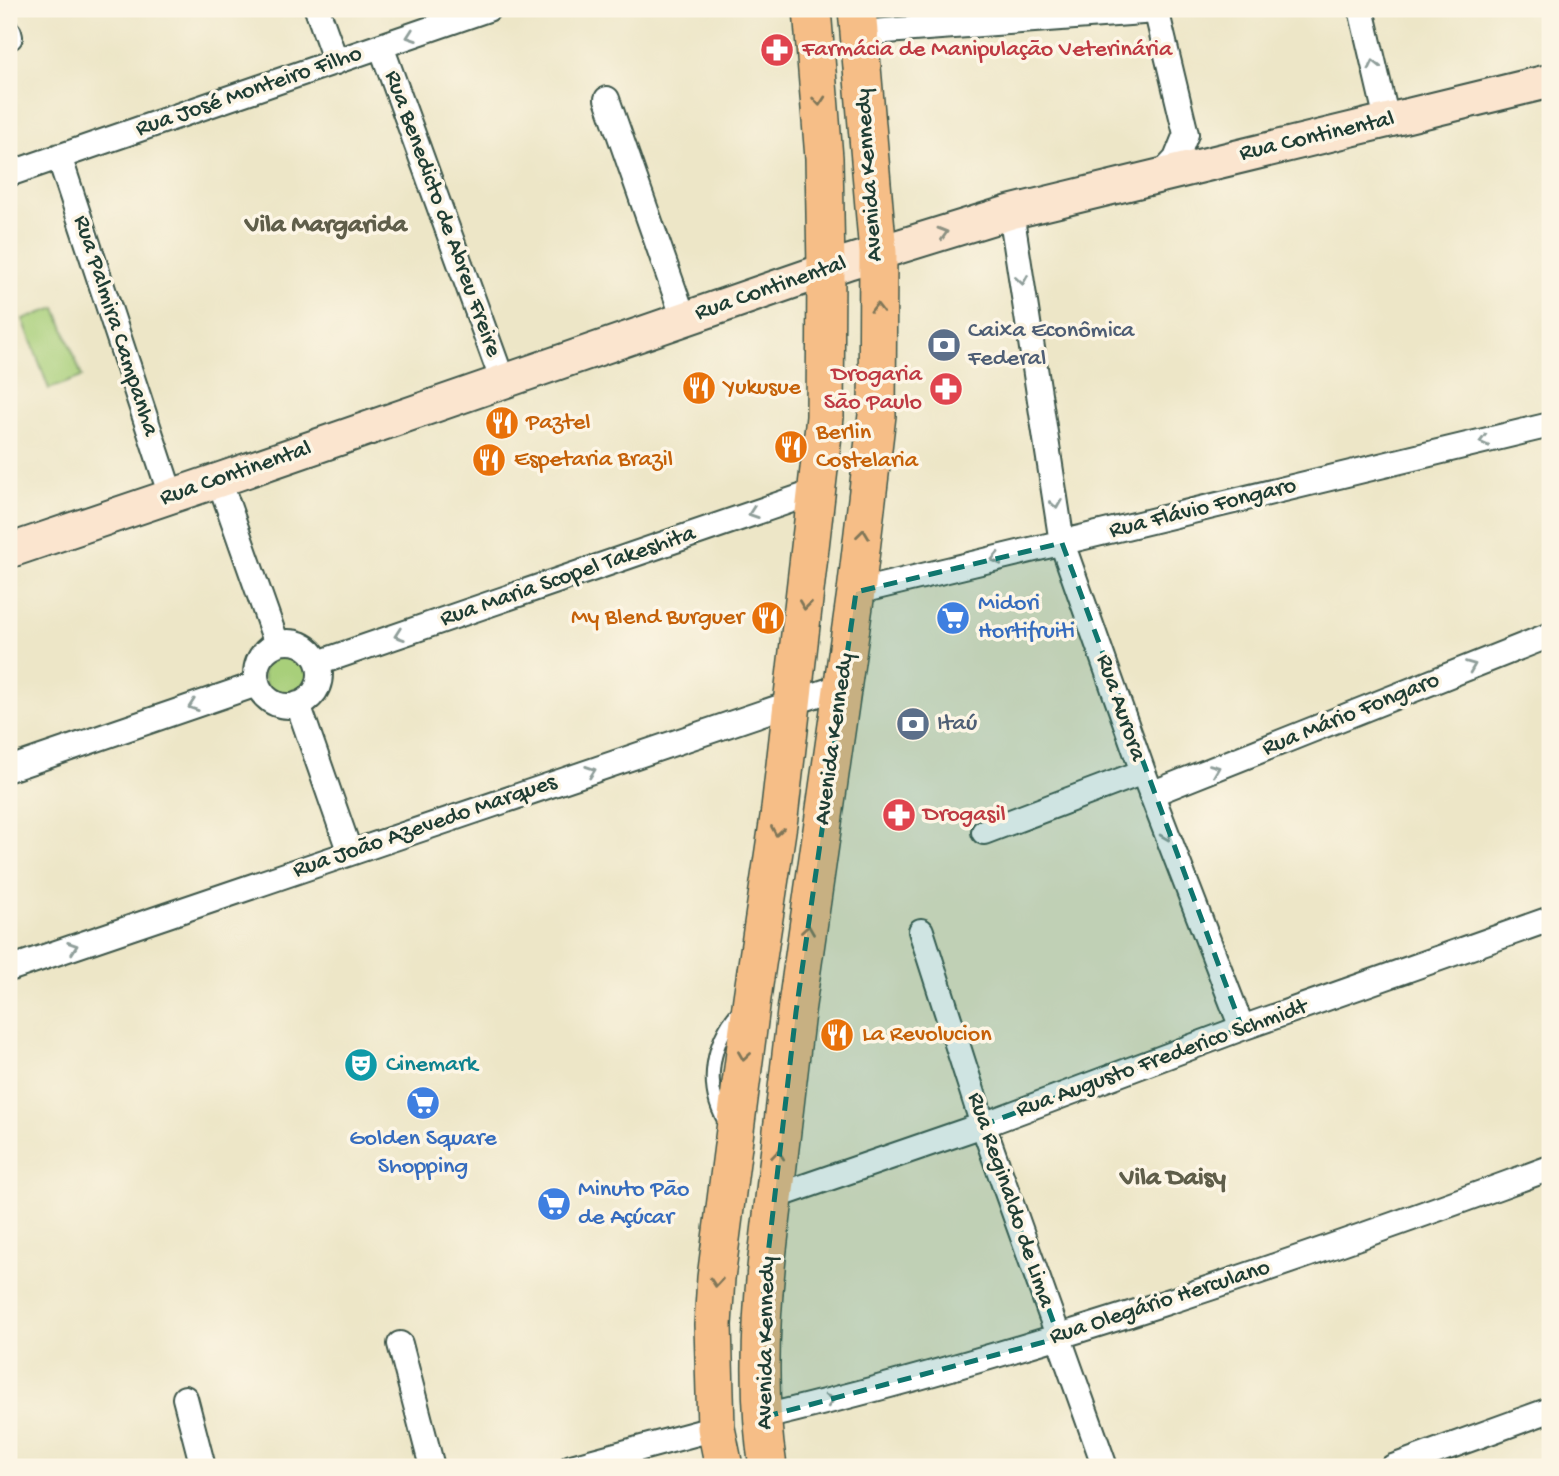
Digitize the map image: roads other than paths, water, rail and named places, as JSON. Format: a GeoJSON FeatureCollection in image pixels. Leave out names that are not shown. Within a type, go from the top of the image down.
{"type":"FeatureCollection","features":[{"type":"Feature","properties":{"kind":"main road","name":"Avenida Kennedy"},"geometry":{"type":"LineString","coordinates":[[724,1467],[716,1428],[713,1325],[716,1278],[752,998],[779,817],[818,491],[826,390],[824,158],[812,9]]}},
{"type":"Feature","properties":{"kind":"main road","name":"Avenida Kennedy"},"geometry":{"type":"LineString","coordinates":[[768,1467],[764,1417],[763,1298],[796,1012],[856,592],[877,415],[878,253],[858,21]]}},
{"type":"Feature","properties":{"kind":"street"},"geometry":{"type":"LineString","coordinates":[[317,9],[336,62]]}},
{"type":"Feature","properties":{"kind":"street","name":"Rua José Monteiro Filho"},"geometry":{"type":"LineString","coordinates":[[9,174],[488,9]]}},
{"type":"Feature","properties":{"kind":"street"},"geometry":{"type":"LineString","coordinates":[[1361,9],[1387,120]]}},
{"type":"Feature","properties":{"kind":"street"},"geometry":{"type":"LineString","coordinates":[[858,21],[1156,10],[1186,134],[1176,159],[1162,174]]}},
{"type":"Feature","properties":{"kind":"street","name":"Rua Benedicto de Abreu Freire"},"geometry":{"type":"LineString","coordinates":[[381,46],[503,382]]}},
{"type":"Feature","properties":{"kind":"street","name":"Rua Continental"},"geometry":{"type":"LineString","coordinates":[[9,551],[826,268],[1011,212],[1550,81]]}},
{"type":"Feature","properties":{"kind":"street"},"geometry":{"type":"LineString","coordinates":[[607,99],[684,319]]}},
{"type":"Feature","properties":{"kind":"street"},"geometry":{"type":"LineString","coordinates":[[1186,134],[1203,148],[1224,159]]}},
{"type":"Feature","properties":{"kind":"street","name":"Rua Palmira Campanha"},"geometry":{"type":"LineString","coordinates":[[59,156],[171,496]]}},
{"type":"Feature","properties":{"kind":"street","name":"Rua Aurora"},"geometry":{"type":"LineString","coordinates":[[1011,212],[1062,543],[1147,783],[1242,1028]]}},
{"type":"Feature","properties":{"kind":"street","name":"Rua Flávio Fongaro"},"geometry":{"type":"LineString","coordinates":[[856,592],[1550,425]]}},
{"type":"Feature","properties":{"kind":"street"},"geometry":{"type":"LineString","coordinates":[[219,480],[277,643]]}},
{"type":"Feature","properties":{"kind":"street","name":"Rua Maria Scopel Takeshita"},"geometry":{"type":"LineString","coordinates":[[318,663],[818,491]]}},
{"type":"Feature","properties":{"kind":"street","name":"Rua Mário Fongaro"},"geometry":{"type":"LineString","coordinates":[[984,832],[1147,783],[1550,635]]}},
{"type":"Feature","properties":{"kind":"street"},"geometry":{"type":"LineString","coordinates":[[287,642],[306,648],[318,663],[318,683],[307,699],[298,704],[278,705],[262,693],[257,684],[257,664],[268,648],[277,643],[287,642]]}},
{"type":"Feature","properties":{"kind":"street"},"geometry":{"type":"LineString","coordinates":[[9,769],[257,684]]}},
{"type":"Feature","properties":{"kind":"street","name":"Rua João Azevedo Marques"},"geometry":{"type":"LineString","coordinates":[[9,969],[842,687]]}},
{"type":"Feature","properties":{"kind":"street"},"geometry":{"type":"LineString","coordinates":[[298,704],[350,852]]}},
{"type":"Feature","properties":{"kind":"street","name":"Rua Augusto Frederico Schmidt"},"geometry":{"type":"LineString","coordinates":[[774,1197],[983,1125],[1242,1028],[1550,919]]}},
{"type":"Feature","properties":{"kind":"street","name":"Rua Reginaldo de Lima"},"geometry":{"type":"LineString","coordinates":[[921,931],[983,1125],[1105,1467]]}},
{"type":"Feature","properties":{"kind":"street","name":"Rua Olegário Herculano"},"geometry":{"type":"LineString","coordinates":[[764,1417],[1059,1338],[1358,1238],[1550,1168]]}},
{"type":"Feature","properties":{"kind":"street"},"geometry":{"type":"LineString","coordinates":[[400,1344],[432,1467]]}},
{"type":"Feature","properties":{"kind":"street"},"geometry":{"type":"LineString","coordinates":[[185,1398],[202,1467]]}},
{"type":"Feature","properties":{"kind":"street"},"geometry":{"type":"LineString","coordinates":[[1393,1467],[1550,1410]]}},
{"type":"Feature","properties":{"kind":"street"},"geometry":{"type":"LineString","coordinates":[[572,1467],[716,1428]]}},
{"type":"Feature","properties":{"kind":"place","name":"Farmácia de Manipulação Veterinária"},"geometry":{"type":"Point","coordinates":[777,50]}},
{"type":"Feature","properties":{"kind":"place","name":"Caixa Econômica Federal"},"geometry":{"type":"Point","coordinates":[944,345]}},
{"type":"Feature","properties":{"kind":"place","name":"Yukusue"},"geometry":{"type":"Point","coordinates":[699,388]}},
{"type":"Feature","properties":{"kind":"place","name":"Drogaria São Paulo"},"geometry":{"type":"Point","coordinates":[946,389]}},
{"type":"Feature","properties":{"kind":"place","name":"Paztel"},"geometry":{"type":"Point","coordinates":[502,423]}},
{"type":"Feature","properties":{"kind":"place","name":"Berlin Costelaria"},"geometry":{"type":"Point","coordinates":[791,447]}},
{"type":"Feature","properties":{"kind":"place","name":"Espetaria Brazil"},"geometry":{"type":"Point","coordinates":[489,460]}},
{"type":"Feature","properties":{"kind":"place","name":"My Blend Burguer"},"geometry":{"type":"Point","coordinates":[768,618]}},
{"type":"Feature","properties":{"kind":"place","name":"Midori Hortifruiti"},"geometry":{"type":"Point","coordinates":[953,618]}},
{"type":"Feature","properties":{"kind":"place","name":"Itaú"},"geometry":{"type":"Point","coordinates":[913,724]}},
{"type":"Feature","properties":{"kind":"place","name":"Drogasil"},"geometry":{"type":"Point","coordinates":[899,815]}},
{"type":"Feature","properties":{"kind":"place","name":"La Revolucion"},"geometry":{"type":"Point","coordinates":[837,1035]}},
{"type":"Feature","properties":{"kind":"place","name":"Cinemark"},"geometry":{"type":"Point","coordinates":[361,1065]}},
{"type":"Feature","properties":{"kind":"place","name":"Golden Square Shopping"},"geometry":{"type":"Point","coordinates":[423,1103]}},
{"type":"Feature","properties":{"kind":"place","name":"Minuto Pão de Açúcar"},"geometry":{"type":"Point","coordinates":[554,1204]}},
{"type":"Feature","properties":{"kind":"district","name":"Vila Margarida"},"geometry":{"type":"Point","coordinates":[326,226]}},
{"type":"Feature","properties":{"kind":"district","name":"Vila Daisy"},"geometry":{"type":"Point","coordinates":[1173,1179]}}]}
